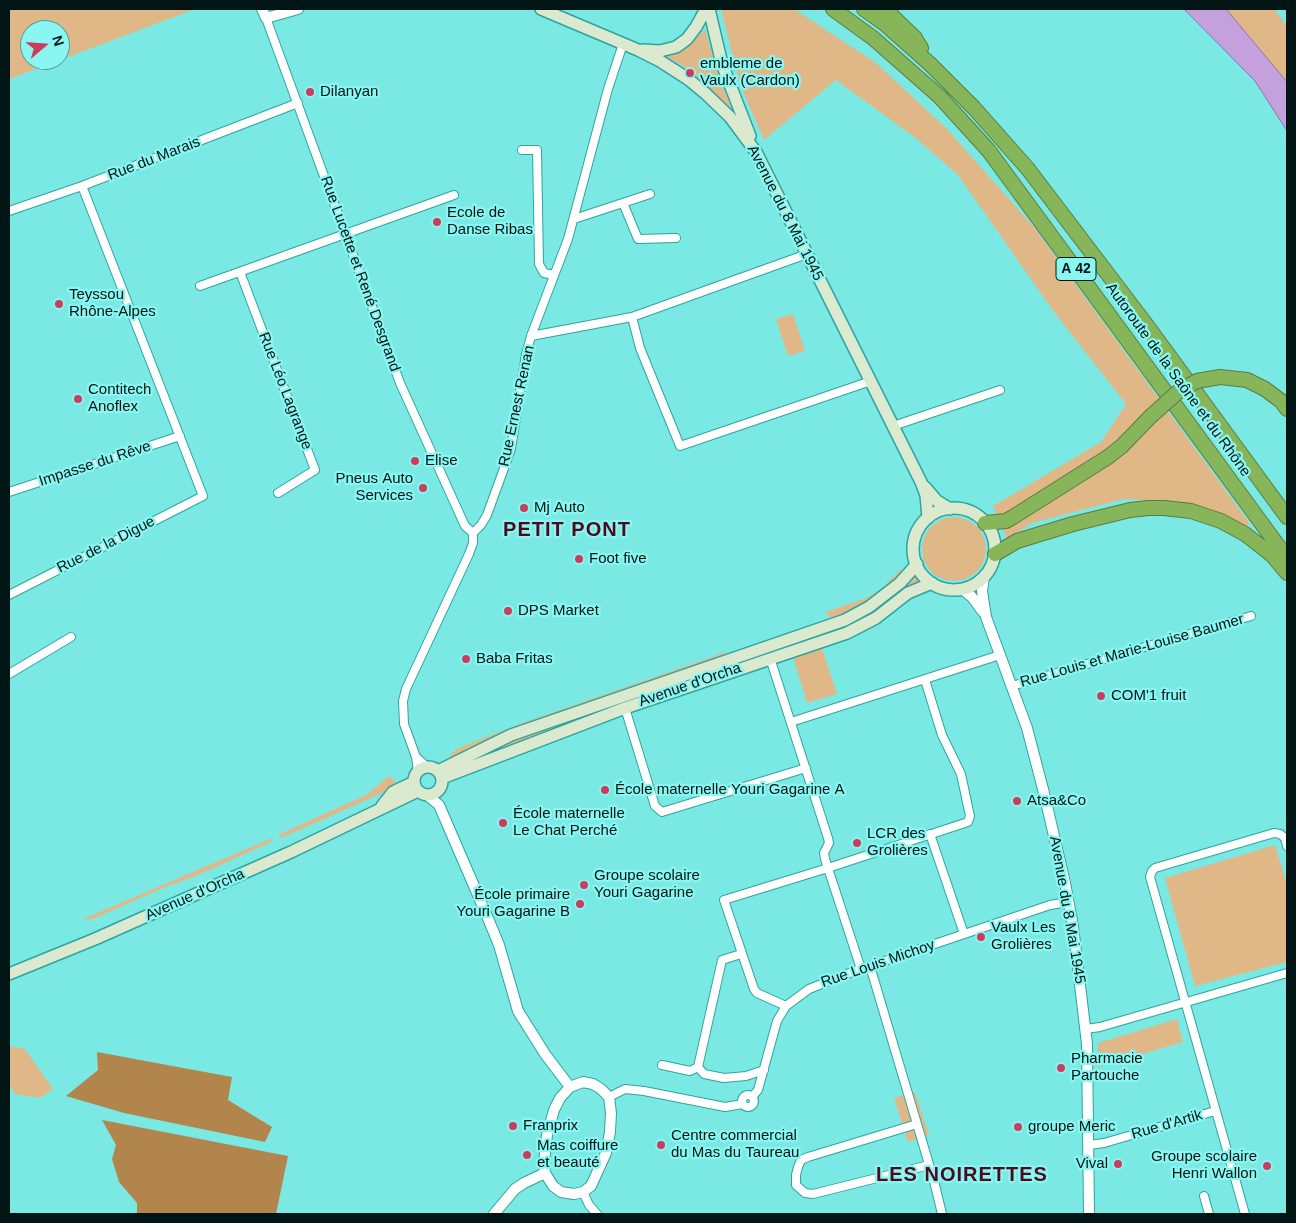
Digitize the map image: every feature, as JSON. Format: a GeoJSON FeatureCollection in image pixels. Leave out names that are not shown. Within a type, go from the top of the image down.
{"type":"FeatureCollection","features":[{"type":"Feature","properties":{"kind":"highway","name":"Autoroute de la Saône et du Rhône"},"geometry":{"type":"LineString","coordinates":[[833,9],[873,38],[940,97],[989,151],[1287,558]]}},
{"type":"Feature","properties":{"kind":"highway","name":"Autoroute de la Saône et du Rhône"},"geometry":{"type":"LineString","coordinates":[[864,9],[885,24],[930,64],[974,108],[1028,168],[1154,334],[1287,517]]}},
{"type":"Feature","properties":{"kind":"highway"},"geometry":{"type":"LineString","coordinates":[[885,9],[915,38],[930,64]]}},
{"type":"Feature","properties":{"kind":"highway"},"geometry":{"type":"LineString","coordinates":[[985,523],[1013,517],[1108,458],[1179,390],[1198,381],[1220,376],[1247,380],[1265,389],[1287,408]]}},
{"type":"Feature","properties":{"kind":"highway"},"geometry":{"type":"LineString","coordinates":[[994,554],[1017,541],[1073,524],[1130,510],[1164,508],[1191,511],[1221,521],[1245,534],[1272,555],[1287,573]]}},
{"type":"Feature","properties":{"kind":"main road","name":"Avenue du 8 Mai 1945"},"geometry":{"type":"LineString","coordinates":[[541,9],[638,50],[688,79],[730,118],[756,152],[921,482],[926,496],[928,518]]}},
{"type":"Feature","properties":{"kind":"main road"},"geometry":{"type":"LineString","coordinates":[[638,50],[660,51],[676,47],[687,39],[708,9]]}},
{"type":"Feature","properties":{"kind":"main road"},"geometry":{"type":"LineString","coordinates":[[708,9],[722,64],[756,152]]}},
{"type":"Feature","properties":{"kind":"main road","name":"Avenue du 8 Mai 1945"},"geometry":{"type":"LineString","coordinates":[[921,482],[937,501],[950,509]]}},
{"type":"Feature","properties":{"kind":"main road"},"geometry":{"type":"LineString","coordinates":[[950,509],[970,511],[985,523],[994,541],[994,554],[991,566],[984,577],[974,585],[962,589],[944,588],[926,578],[917,564],[914,548],[915,537],[920,527],[928,518],[937,512],[950,509]]}},
{"type":"Feature","properties":{"kind":"main road","name":"Avenue d'Orcha"},"geometry":{"type":"LineString","coordinates":[[426,779],[511,735],[845,620],[869,607],[900,583],[917,564]]}},
{"type":"Feature","properties":{"kind":"main road","name":"Avenue d'Orcha"},"geometry":{"type":"LineString","coordinates":[[9,974],[95,939],[291,852],[378,810],[393,792],[625,708],[847,633],[876,618],[908,593],[932,583]]}},
{"type":"Feature","properties":{"kind":"main road"},"geometry":{"type":"LineString","coordinates":[[426,779],[442,784],[439,790]]}},
{"type":"Feature","properties":{"kind":"street"},"geometry":{"type":"LineString","coordinates":[[264,13],[298,9]]}},
{"type":"Feature","properties":{"kind":"street","name":"Rue Lucette et René Desgrand"},"geometry":{"type":"LineString","coordinates":[[264,13],[400,383],[465,526],[473,533]]}},
{"type":"Feature","properties":{"kind":"street","name":"Rue Ernest Renan"},"geometry":{"type":"LineString","coordinates":[[570,1087],[545,1054],[518,1011],[499,945],[439,805],[416,757],[404,724],[403,701],[406,689],[469,554],[473,543],[473,533],[487,515],[511,449],[526,354],[574,219],[622,44]]}},
{"type":"Feature","properties":{"kind":"street","name":"Rue du Marais"},"geometry":{"type":"LineString","coordinates":[[9,211],[82,186],[298,103]]}},
{"type":"Feature","properties":{"kind":"street"},"geometry":{"type":"LineString","coordinates":[[522,150],[537,150],[538,264],[544,273],[554,275]]}},
{"type":"Feature","properties":{"kind":"street"},"geometry":{"type":"LineString","coordinates":[[82,186],[180,436]]}},
{"type":"Feature","properties":{"kind":"street"},"geometry":{"type":"LineString","coordinates":[[574,219],[650,194]]}},
{"type":"Feature","properties":{"kind":"street"},"geometry":{"type":"LineString","coordinates":[[200,286],[454,195]]}},
{"type":"Feature","properties":{"kind":"street"},"geometry":{"type":"LineString","coordinates":[[623,203],[638,238],[676,238]]}},
{"type":"Feature","properties":{"kind":"street"},"geometry":{"type":"LineString","coordinates":[[531,336],[632,317],[807,254]]}},
{"type":"Feature","properties":{"kind":"street","name":"Rue Léo Lagrange"},"geometry":{"type":"LineString","coordinates":[[240,272],[315,470],[278,493]]}},
{"type":"Feature","properties":{"kind":"street"},"geometry":{"type":"LineString","coordinates":[[632,317],[640,348],[680,446],[871,381]]}},
{"type":"Feature","properties":{"kind":"street"},"geometry":{"type":"LineString","coordinates":[[893,426],[1000,390]]}},
{"type":"Feature","properties":{"kind":"street","name":"Impasse du Rêve"},"geometry":{"type":"LineString","coordinates":[[9,492],[180,436]]}},
{"type":"Feature","properties":{"kind":"street","name":"Rue de la Digue"},"geometry":{"type":"LineString","coordinates":[[9,595],[204,496],[180,436]]}},
{"type":"Feature","properties":{"kind":"street","name":"Avenue du 8 Mai 1945"},"geometry":{"type":"LineString","coordinates":[[984,577],[982,591],[986,617]]}},
{"type":"Feature","properties":{"kind":"street","name":"Avenue du 8 Mai 1945"},"geometry":{"type":"LineString","coordinates":[[962,589],[968,592],[979,604],[986,617],[1027,728],[1044,793],[1068,902],[1086,1029],[1089,1214]]}},
{"type":"Feature","properties":{"kind":"street","name":"Rue Louis et Marie-Louise Baumer"},"geometry":{"type":"LineString","coordinates":[[1012,686],[1251,616]]}},
{"type":"Feature","properties":{"kind":"street"},"geometry":{"type":"LineString","coordinates":[[9,674],[71,637]]}},
{"type":"Feature","properties":{"kind":"street"},"geometry":{"type":"LineString","coordinates":[[791,722],[1000,656]]}},
{"type":"Feature","properties":{"kind":"street"},"geometry":{"type":"LineString","coordinates":[[770,658],[829,843],[824,853],[861,969]]}},
{"type":"Feature","properties":{"kind":"street"},"geometry":{"type":"LineString","coordinates":[[786,1006],[756,994],[724,900],[968,822],[970,816],[961,774],[942,735],[925,680]]}},
{"type":"Feature","properties":{"kind":"street"},"geometry":{"type":"LineString","coordinates":[[625,708],[655,806],[662,812],[806,768]]}},
{"type":"Feature","properties":{"kind":"street","name":"Rue Ernest Renan"},"geometry":{"type":"LineString","coordinates":[[439,790],[439,805]]}},
{"type":"Feature","properties":{"kind":"street"},"geometry":{"type":"LineString","coordinates":[[1245,1214],[1150,877],[1152,871],[1156,868],[1274,833],[1280,834],[1285,838],[1287,846]]}},
{"type":"Feature","properties":{"kind":"street"},"geometry":{"type":"LineString","coordinates":[[930,834],[964,934]]}},
{"type":"Feature","properties":{"kind":"street","name":"Rue Louis Michoy"},"geometry":{"type":"LineString","coordinates":[[609,1097],[625,1089],[644,1090],[725,1107],[743,1104],[746,1107],[751,1107],[754,1103],[752,1097],[758,1090],[777,1021],[786,1006],[794,999],[814,987],[861,969],[1050,905],[1068,902]]}},
{"type":"Feature","properties":{"kind":"street"},"geometry":{"type":"LineString","coordinates":[[698,1067],[722,960],[741,954]]}},
{"type":"Feature","properties":{"kind":"street"},"geometry":{"type":"LineString","coordinates":[[870,966],[942,1214]]}},
{"type":"Feature","properties":{"kind":"street"},"geometry":{"type":"LineString","coordinates":[[1086,1029],[1100,1027],[1287,973]]}},
{"type":"Feature","properties":{"kind":"street"},"geometry":{"type":"LineString","coordinates":[[662,1065],[690,1071],[698,1067]]}},
{"type":"Feature","properties":{"kind":"street"},"geometry":{"type":"LineString","coordinates":[[698,1067],[704,1074],[730,1078],[746,1076],[764,1070]]}},
{"type":"Feature","properties":{"kind":"street"},"geometry":{"type":"LineString","coordinates":[[583,1082],[593,1084],[609,1097],[611,1113],[606,1153],[591,1186],[583,1192],[574,1194],[561,1192],[553,1186],[545,1173],[544,1162],[547,1135],[560,1098],[570,1087],[583,1082]]}},
{"type":"Feature","properties":{"kind":"street","name":"Rue d'Artik"},"geometry":{"type":"LineString","coordinates":[[1089,1145],[1104,1143],[1215,1111]]}},
{"type":"Feature","properties":{"kind":"street"},"geometry":{"type":"LineString","coordinates":[[917,1124],[802,1160],[796,1175],[796,1185],[804,1193],[813,1194],[929,1165]]}},
{"type":"Feature","properties":{"kind":"street"},"geometry":{"type":"LineString","coordinates":[[494,1214],[515,1189],[524,1182],[545,1173]]}},
{"type":"Feature","properties":{"kind":"street"},"geometry":{"type":"LineString","coordinates":[[583,1192],[589,1205],[598,1214]]}},
{"type":"Feature","properties":{"kind":"street"},"geometry":{"type":"LineString","coordinates":[[1204,1196],[1209,1214]]}},
{"type":"Feature","properties":{"kind":"shaded area"},"geometry":{"type":"Polygon","coordinates":[[[9,9],[195,9],[70,56],[70,20],[20,20],[20,70],[33,70],[9,79],[9,9]]]}},
{"type":"Feature","properties":{"kind":"shaded area"},"geometry":{"type":"Polygon","coordinates":[[[721,9],[794,9],[876,63],[947,129],[1033,226],[1250,524],[1245,527],[1226,516],[1192,505],[1124,499],[1032,523],[1007,539],[993,506],[1101,442],[1126,404],[1054,312],[958,175],[917,139],[836,80],[764,140],[740,85],[721,9]]]}},
{"type":"Feature","properties":{"kind":"shaded area"},"geometry":{"type":"Polygon","coordinates":[[[1184,9],[1226,9],[1287,82],[1287,131],[1255,81],[1184,9]]]}},
{"type":"Feature","properties":{"kind":"shaded area"},"geometry":{"type":"Polygon","coordinates":[[[1226,9],[1274,9],[1287,26],[1287,82],[1226,9]]]}},
{"type":"Feature","properties":{"kind":"shaded area"},"geometry":{"type":"Polygon","coordinates":[[[705,29],[718,74],[733,113],[703,82],[682,65],[666,57],[692,43],[705,29]]]}},
{"type":"Feature","properties":{"kind":"shaded area"},"geometry":{"type":"Polygon","coordinates":[[[793,314],[805,351],[788,356],[776,319],[793,314]]]}},
{"type":"Feature","properties":{"kind":"shaded area"},"geometry":{"type":"Polygon","coordinates":[[[948,517],[960,517],[977,526],[984,537],[986,549],[984,561],[977,572],[960,581],[948,581],[936,576],[927,567],[922,555],[922,543],[927,531],[936,522],[948,517]]]}},
{"type":"Feature","properties":{"kind":"shaded area"},"geometry":{"type":"Polygon","coordinates":[[[900,570],[904,572],[869,602],[835,619],[827,615],[826,612],[866,598],[881,589],[900,570]]]}},
{"type":"Feature","properties":{"kind":"shaded area"},"geometry":{"type":"Polygon","coordinates":[[[916,573],[921,583],[855,624],[739,664],[738,662],[819,634],[916,573]]]}},
{"type":"Feature","properties":{"kind":"shaded area"},"geometry":{"type":"Polygon","coordinates":[[[822,648],[837,694],[807,703],[793,657],[822,648]]]}},
{"type":"Feature","properties":{"kind":"shaded area"},"geometry":{"type":"Polygon","coordinates":[[[726,652],[729,655],[451,761],[449,756],[458,748],[525,722],[726,652]]]}},
{"type":"Feature","properties":{"kind":"shaded area"},"geometry":{"type":"Polygon","coordinates":[[[722,667],[723,670],[547,731],[457,768],[499,744],[722,667]]]}},
{"type":"Feature","properties":{"kind":"shaded area"},"geometry":{"type":"Polygon","coordinates":[[[389,776],[397,783],[390,786],[391,789],[279,839],[280,834],[366,795],[389,776]]]}},
{"type":"Feature","properties":{"kind":"shaded area"},"geometry":{"type":"Polygon","coordinates":[[[272,838],[271,842],[198,875],[163,888],[93,919],[83,919],[272,838]]]}},
{"type":"Feature","properties":{"kind":"shaded area"},"geometry":{"type":"Polygon","coordinates":[[[1275,845],[1287,884],[1287,962],[1195,986],[1165,878],[1275,845]]]}},
{"type":"Feature","properties":{"kind":"shaded area"},"geometry":{"type":"Polygon","coordinates":[[[1177,1019],[1183,1042],[1098,1067],[1098,1043],[1177,1019]]]}},
{"type":"Feature","properties":{"kind":"shaded area"},"geometry":{"type":"Polygon","coordinates":[[[9,1046],[25,1049],[53,1089],[40,1098],[15,1094],[9,1084],[9,1046]]]}},
{"type":"Feature","properties":{"kind":"shaded area"},"geometry":{"type":"Polygon","coordinates":[[[97,1052],[232,1077],[228,1100],[272,1127],[265,1142],[124,1113],[66,1096],[98,1070],[97,1052]]]}},
{"type":"Feature","properties":{"kind":"shaded area"},"geometry":{"type":"Polygon","coordinates":[[[915,1092],[929,1135],[908,1142],[894,1098],[915,1092]]]}},
{"type":"Feature","properties":{"kind":"shaded area"},"geometry":{"type":"Polygon","coordinates":[[[102,1120],[288,1156],[276,1214],[137,1214],[137,1203],[119,1182],[112,1159],[116,1145],[102,1120]]]}},
{"type":"Feature","properties":{"kind":"place","name":"embleme de Vaulx (Cardon)"},"geometry":{"type":"Point","coordinates":[690,73]}},
{"type":"Feature","properties":{"kind":"place","name":"Dilanyan"},"geometry":{"type":"Point","coordinates":[310,92]}},
{"type":"Feature","properties":{"kind":"place","name":"Ecole de Danse Ribas"},"geometry":{"type":"Point","coordinates":[437,222]}},
{"type":"Feature","properties":{"kind":"place","name":"Teyssou Rhône-Alpes"},"geometry":{"type":"Point","coordinates":[59,304]}},
{"type":"Feature","properties":{"kind":"place","name":"Contitech Anoflex"},"geometry":{"type":"Point","coordinates":[78,399]}},
{"type":"Feature","properties":{"kind":"place","name":"Elise"},"geometry":{"type":"Point","coordinates":[415,461]}},
{"type":"Feature","properties":{"kind":"place","name":"Pneus Auto Services"},"geometry":{"type":"Point","coordinates":[423,488]}},
{"type":"Feature","properties":{"kind":"place","name":"Mj Auto"},"geometry":{"type":"Point","coordinates":[524,508]}},
{"type":"Feature","properties":{"kind":"place","name":"Foot five"},"geometry":{"type":"Point","coordinates":[579,559]}},
{"type":"Feature","properties":{"kind":"place","name":"DPS Market"},"geometry":{"type":"Point","coordinates":[508,611]}},
{"type":"Feature","properties":{"kind":"place","name":"Baba Fritas"},"geometry":{"type":"Point","coordinates":[466,659]}},
{"type":"Feature","properties":{"kind":"place","name":"COM'1 fruit"},"geometry":{"type":"Point","coordinates":[1101,696]}},
{"type":"Feature","properties":{"kind":"place","name":"École maternelle Youri Gagarine A"},"geometry":{"type":"Point","coordinates":[605,790]}},
{"type":"Feature","properties":{"kind":"place","name":"Atsa&Co"},"geometry":{"type":"Point","coordinates":[1017,801]}},
{"type":"Feature","properties":{"kind":"place","name":"École maternelle Le Chat Perché"},"geometry":{"type":"Point","coordinates":[503,823]}},
{"type":"Feature","properties":{"kind":"place","name":"LCR des Grolières"},"geometry":{"type":"Point","coordinates":[857,843]}},
{"type":"Feature","properties":{"kind":"place","name":"Groupe scolaire Youri Gagarine"},"geometry":{"type":"Point","coordinates":[584,885]}},
{"type":"Feature","properties":{"kind":"place","name":"École primaire Youri Gagarine B"},"geometry":{"type":"Point","coordinates":[580,904]}},
{"type":"Feature","properties":{"kind":"place","name":"Vaulx Les Grolières"},"geometry":{"type":"Point","coordinates":[981,937]}},
{"type":"Feature","properties":{"kind":"place","name":"Pharmacie Partouche"},"geometry":{"type":"Point","coordinates":[1061,1068]}},
{"type":"Feature","properties":{"kind":"place","name":"Franprix"},"geometry":{"type":"Point","coordinates":[513,1126]}},
{"type":"Feature","properties":{"kind":"place","name":"groupe Meric"},"geometry":{"type":"Point","coordinates":[1018,1127]}},
{"type":"Feature","properties":{"kind":"place","name":"Centre commercial du Mas du Taureau"},"geometry":{"type":"Point","coordinates":[661,1145]}},
{"type":"Feature","properties":{"kind":"place","name":"Mas coiffure et beauté"},"geometry":{"type":"Point","coordinates":[527,1155]}},
{"type":"Feature","properties":{"kind":"place","name":"Vival"},"geometry":{"type":"Point","coordinates":[1118,1164]}},
{"type":"Feature","properties":{"kind":"place","name":"Groupe scolaire Henri Wallon"},"geometry":{"type":"Point","coordinates":[1267,1166]}},
{"type":"Feature","properties":{"kind":"district","name":"PETIT PONT"},"geometry":{"type":"Point","coordinates":[567,530]}},
{"type":"Feature","properties":{"kind":"district","name":"LES NOIRETTES"},"geometry":{"type":"Point","coordinates":[962,1175]}}]}
